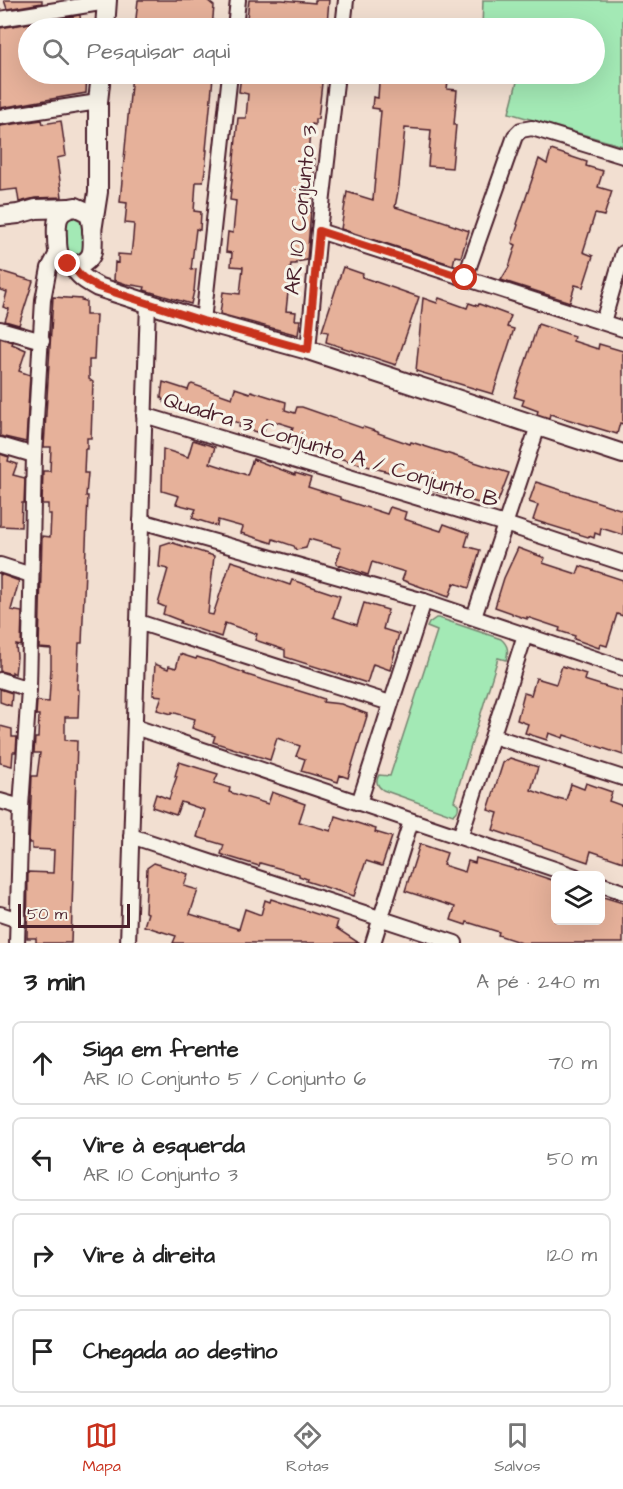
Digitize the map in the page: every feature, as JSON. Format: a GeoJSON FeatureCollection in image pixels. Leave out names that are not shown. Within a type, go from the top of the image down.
{"type":"FeatureCollection","features":[{"type":"Feature","properties":{"kind":"street"},"geometry":{"type":"LineString","coordinates":[[236,18],[238,0]]}},
{"type":"Feature","properties":{"kind":"street"},"geometry":{"type":"LineString","coordinates":[[344,18],[346,0]]}},
{"type":"Feature","properties":{"kind":"street"},"geometry":{"type":"LineString","coordinates":[[0,19],[107,1],[106,18]]}},
{"type":"Feature","properties":{"kind":"street"},"geometry":{"type":"LineString","coordinates":[[92,231],[98,192],[99,84]]}},
{"type":"Feature","properties":{"kind":"street"},"geometry":{"type":"LineString","coordinates":[[203,321],[229,84]]}},
{"type":"Feature","properties":{"kind":"street","name":"AR 10 Conjunto 3"},"geometry":{"type":"LineString","coordinates":[[308,350],[336,84]]}},
{"type":"Feature","properties":{"kind":"street"},"geometry":{"type":"LineString","coordinates":[[0,117],[98,102]]}},
{"type":"Feature","properties":{"kind":"street"},"geometry":{"type":"LineString","coordinates":[[465,278],[515,136],[521,130],[532,128],[623,156]]}},
{"type":"Feature","properties":{"kind":"street"},"geometry":{"type":"LineString","coordinates":[[97,166],[75,208],[60,214],[56,227],[66,260],[86,280],[98,287],[203,321],[308,350],[623,454]]}},
{"type":"Feature","properties":{"kind":"street"},"geometry":{"type":"LineString","coordinates":[[9,215],[36,209],[75,208],[87,213],[91,219],[93,268],[114,293]]}},
{"type":"Feature","properties":{"kind":"street"},"geometry":{"type":"LineString","coordinates":[[9,215],[40,219],[56,227]]}},
{"type":"Feature","properties":{"kind":"street"},"geometry":{"type":"LineString","coordinates":[[319,231],[623,329]]}},
{"type":"Feature","properties":{"kind":"street"},"geometry":{"type":"LineString","coordinates":[[17,943],[21,807],[29,689],[34,455],[43,300],[49,268],[66,260],[80,264],[86,262],[93,252]]}},
{"type":"Feature","properties":{"kind":"street"},"geometry":{"type":"LineString","coordinates":[[603,322],[623,253]]}},
{"type":"Feature","properties":{"kind":"street"},"geometry":{"type":"LineString","coordinates":[[128,943],[148,302]]}},
{"type":"Feature","properties":{"kind":"street"},"geometry":{"type":"LineString","coordinates":[[0,329],[42,341]]}},
{"type":"Feature","properties":{"kind":"street","name":"Quadra 3 Conjunto A / Conjunto B"},"geometry":{"type":"LineString","coordinates":[[144,415],[505,524],[623,563]]}},
{"type":"Feature","properties":{"kind":"street"},"geometry":{"type":"LineString","coordinates":[[474,617],[538,426]]}},
{"type":"Feature","properties":{"kind":"street"},"geometry":{"type":"LineString","coordinates":[[0,445],[34,455]]}},
{"type":"Feature","properties":{"kind":"street"},"geometry":{"type":"LineString","coordinates":[[141,522],[424,601],[623,668]]}},
{"type":"Feature","properties":{"kind":"street"},"geometry":{"type":"LineString","coordinates":[[0,565],[32,575]]}},
{"type":"Feature","properties":{"kind":"street"},"geometry":{"type":"LineString","coordinates":[[359,803],[424,601]]}},
{"type":"Feature","properties":{"kind":"street"},"geometry":{"type":"LineString","coordinates":[[138,622],[390,703]]}},
{"type":"Feature","properties":{"kind":"street"},"geometry":{"type":"LineString","coordinates":[[460,837],[525,635]]}},
{"type":"Feature","properties":{"kind":"street"},"geometry":{"type":"LineString","coordinates":[[0,680],[29,689]]}},
{"type":"Feature","properties":{"kind":"street"},"geometry":{"type":"LineString","coordinates":[[135,727],[560,871]]}},
{"type":"Feature","properties":{"kind":"street"},"geometry":{"type":"LineString","coordinates":[[493,736],[623,778]]}},
{"type":"Feature","properties":{"kind":"street"},"geometry":{"type":"LineString","coordinates":[[0,801],[21,807]]}},
{"type":"Feature","properties":{"kind":"street"},"geometry":{"type":"LineString","coordinates":[[373,943],[411,821]]}},
{"type":"Feature","properties":{"kind":"street"},"geometry":{"type":"LineString","coordinates":[[131,836],[455,943]]}},
{"type":"Feature","properties":{"kind":"street"},"geometry":{"type":"LineString","coordinates":[[605,886],[623,891]]}},
{"type":"Feature","properties":{"kind":"street"},"geometry":{"type":"LineString","coordinates":[[0,914],[18,920]]}},
{"type":"Feature","properties":{"kind":"green space"},"geometry":{"type":"Polygon","coordinates":[[[483,0],[623,0],[623,146],[509,113],[516,84],[605,84],[605,18],[482,18],[483,0]]]}},
{"type":"Feature","properties":{"kind":"green space"},"geometry":{"type":"Polygon","coordinates":[[[75,216],[83,228],[83,249],[82,254],[67,259],[60,220],[75,216]]]}},
{"type":"Feature","properties":{"kind":"green space"},"geometry":{"type":"Polygon","coordinates":[[[436,618],[501,639],[508,651],[506,660],[498,658],[454,801],[458,804],[458,809],[453,815],[383,790],[377,781],[379,775],[390,776],[437,631],[427,627],[436,618]]]}},
{"type":"Feature","properties":{"kind":"building"},"geometry":{"type":"Polygon","coordinates":[[[4,0],[42,0],[42,3],[7,9],[4,0]]]}},
{"type":"Feature","properties":{"kind":"building"},"geometry":{"type":"Polygon","coordinates":[[[138,0],[207,0],[214,6],[213,18],[136,18],[138,0]]]}},
{"type":"Feature","properties":{"kind":"building"},"geometry":{"type":"Polygon","coordinates":[[[249,0],[315,3],[315,0],[329,0],[328,18],[247,18],[249,0]]]}},
{"type":"Feature","properties":{"kind":"building"},"geometry":{"type":"Polygon","coordinates":[[[80,15],[80,18],[62,18],[80,15]]]}},
{"type":"Feature","properties":{"kind":"building"},"geometry":{"type":"Polygon","coordinates":[[[18,25],[18,84],[86,84],[86,93],[0,108],[0,28],[18,25]]]}},
{"type":"Feature","properties":{"kind":"building"},"geometry":{"type":"Polygon","coordinates":[[[131,84],[212,84],[205,170],[203,182],[196,182],[194,211],[201,212],[200,230],[196,229],[191,270],[196,269],[191,304],[144,290],[145,287],[114,280],[118,254],[131,255],[134,224],[125,223],[127,203],[120,202],[131,84]]]}},
{"type":"Feature","properties":{"kind":"building"},"geometry":{"type":"Polygon","coordinates":[[[240,84],[322,84],[318,119],[315,119],[315,125],[312,124],[310,128],[308,159],[315,159],[307,260],[291,264],[286,311],[296,312],[295,320],[300,320],[298,335],[220,314],[223,292],[240,294],[243,267],[231,266],[232,253],[226,252],[228,232],[233,233],[236,201],[230,200],[238,118],[246,118],[248,94],[239,92],[240,84]]]}},
{"type":"Feature","properties":{"kind":"building"},"geometry":{"type":"Polygon","coordinates":[[[379,84],[448,84],[447,89],[457,90],[452,168],[428,166],[431,130],[405,128],[395,207],[469,231],[461,257],[455,256],[453,265],[341,229],[347,192],[373,200],[381,111],[372,108],[373,97],[378,98],[379,84]]]}},
{"type":"Feature","properties":{"kind":"building"},"geometry":{"type":"Polygon","coordinates":[[[42,120],[43,124],[61,121],[66,156],[57,158],[62,197],[35,198],[19,202],[17,189],[0,191],[0,126],[42,120]]]}},
{"type":"Feature","properties":{"kind":"building"},"geometry":{"type":"Polygon","coordinates":[[[551,150],[587,162],[586,166],[603,171],[598,187],[612,191],[604,216],[595,214],[583,252],[593,256],[583,287],[575,285],[570,302],[501,280],[509,267],[516,245],[512,243],[517,224],[539,159],[547,164],[551,150]]]}},
{"type":"Feature","properties":{"kind":"building"},"geometry":{"type":"Polygon","coordinates":[[[343,267],[363,274],[362,277],[419,297],[396,365],[326,342],[328,332],[322,331],[343,267]]]}},
{"type":"Feature","properties":{"kind":"building"},"geometry":{"type":"Polygon","coordinates":[[[0,271],[33,281],[19,325],[5,321],[9,309],[3,307],[7,292],[0,290],[0,271]]]}},
{"type":"Feature","properties":{"kind":"building"},"geometry":{"type":"Polygon","coordinates":[[[53,297],[86,301],[86,315],[96,315],[94,360],[89,360],[89,379],[93,382],[91,438],[87,438],[87,449],[85,449],[84,473],[88,473],[86,496],[88,496],[82,643],[79,643],[78,717],[65,717],[65,740],[77,741],[71,943],[36,943],[36,938],[27,938],[28,872],[53,873],[54,850],[32,849],[32,843],[29,843],[32,776],[37,776],[40,753],[34,753],[35,738],[38,738],[37,701],[49,702],[51,668],[51,649],[39,648],[42,536],[50,537],[51,514],[48,514],[48,504],[42,504],[43,471],[50,471],[51,447],[44,447],[53,297]]]}},
{"type":"Feature","properties":{"kind":"building"},"geometry":{"type":"Polygon","coordinates":[[[423,298],[437,303],[439,298],[467,308],[469,303],[478,306],[479,304],[511,316],[507,327],[514,329],[493,394],[416,371],[423,298]]]}},
{"type":"Feature","properties":{"kind":"building"},"geometry":{"type":"Polygon","coordinates":[[[538,324],[574,336],[573,341],[598,349],[599,344],[623,351],[623,424],[620,423],[617,434],[550,414],[549,418],[537,414],[538,411],[522,405],[524,400],[514,397],[538,324]]]}},
{"type":"Feature","properties":{"kind":"building"},"geometry":{"type":"Polygon","coordinates":[[[0,338],[13,342],[12,344],[26,350],[19,371],[30,375],[26,442],[0,436],[0,338]]]}},
{"type":"Feature","properties":{"kind":"building"},"geometry":{"type":"Polygon","coordinates":[[[163,382],[188,390],[192,384],[232,398],[235,388],[250,393],[251,391],[286,402],[285,410],[295,413],[297,407],[302,407],[410,444],[411,442],[509,473],[497,504],[481,499],[479,503],[431,490],[434,480],[409,471],[407,477],[287,442],[293,427],[267,419],[263,434],[239,427],[240,423],[231,421],[233,416],[212,410],[207,417],[165,403],[161,397],[163,382]]]}},
{"type":"Feature","properties":{"kind":"building"},"geometry":{"type":"Polygon","coordinates":[[[193,440],[215,447],[210,463],[247,475],[253,459],[295,475],[295,473],[311,478],[308,487],[340,497],[340,499],[387,514],[390,507],[406,512],[404,519],[441,531],[444,524],[469,533],[465,546],[480,550],[469,588],[454,583],[449,597],[402,580],[405,572],[372,562],[368,575],[336,564],[341,548],[309,539],[306,548],[296,550],[294,546],[273,539],[272,543],[241,533],[243,527],[218,520],[217,526],[192,518],[196,509],[176,504],[179,496],[162,491],[163,449],[188,457],[193,440]]]}},
{"type":"Feature","properties":{"kind":"building"},"geometry":{"type":"Polygon","coordinates":[[[0,454],[9,457],[8,461],[17,464],[13,475],[25,478],[21,527],[0,526],[0,454]]]}},
{"type":"Feature","properties":{"kind":"building"},"geometry":{"type":"Polygon","coordinates":[[[536,482],[623,510],[623,535],[601,528],[600,535],[595,533],[594,538],[588,537],[533,520],[538,505],[529,502],[536,482]]]}},
{"type":"Feature","properties":{"kind":"building"},"geometry":{"type":"Polygon","coordinates":[[[170,542],[214,556],[208,614],[213,615],[231,561],[247,566],[246,568],[258,574],[290,585],[292,580],[340,596],[333,617],[357,625],[364,603],[388,610],[383,629],[399,634],[390,670],[373,664],[367,683],[285,657],[285,650],[255,640],[257,634],[225,623],[221,637],[180,623],[181,621],[163,614],[165,607],[158,604],[168,569],[159,567],[161,545],[170,542]]]}},
{"type":"Feature","properties":{"kind":"building"},"geometry":{"type":"Polygon","coordinates":[[[518,548],[545,558],[543,563],[577,574],[580,566],[623,580],[623,616],[617,614],[607,646],[600,644],[599,648],[574,639],[575,636],[559,631],[560,628],[495,607],[504,578],[518,548]]]}},
{"type":"Feature","properties":{"kind":"building"},"geometry":{"type":"Polygon","coordinates":[[[0,574],[19,581],[11,610],[22,612],[21,646],[16,645],[15,674],[0,671],[0,574]]]}},
{"type":"Feature","properties":{"kind":"building"},"geometry":{"type":"Polygon","coordinates":[[[180,654],[213,662],[324,699],[323,702],[341,704],[367,714],[348,778],[340,775],[338,782],[301,771],[305,759],[296,756],[300,746],[277,738],[270,760],[213,742],[215,736],[192,728],[195,719],[157,710],[162,696],[153,695],[155,664],[168,669],[169,666],[176,668],[180,654]]]}},
{"type":"Feature","properties":{"kind":"building"},"geometry":{"type":"Polygon","coordinates":[[[562,666],[586,674],[584,680],[623,692],[623,755],[564,735],[563,738],[549,733],[547,740],[525,733],[528,724],[517,720],[524,693],[531,695],[536,678],[556,684],[562,666]]]}},
{"type":"Feature","properties":{"kind":"building"},"geometry":{"type":"Polygon","coordinates":[[[0,689],[12,693],[11,706],[0,702],[0,689]]]}},
{"type":"Feature","properties":{"kind":"building"},"geometry":{"type":"Polygon","coordinates":[[[0,726],[12,729],[12,737],[17,737],[12,766],[0,763],[0,726]]]}},
{"type":"Feature","properties":{"kind":"building"},"geometry":{"type":"Polygon","coordinates":[[[510,758],[538,767],[531,790],[558,800],[558,798],[566,800],[571,784],[584,789],[586,783],[612,792],[609,801],[623,806],[623,862],[591,851],[588,862],[493,830],[498,813],[488,810],[503,763],[510,758]]]}},
{"type":"Feature","properties":{"kind":"building"},"geometry":{"type":"Polygon","coordinates":[[[179,762],[218,774],[214,783],[230,788],[229,792],[268,804],[272,792],[305,804],[299,822],[331,831],[335,816],[376,829],[375,832],[392,837],[382,866],[366,861],[354,896],[306,881],[307,879],[299,874],[260,863],[259,866],[221,854],[224,845],[197,837],[205,810],[181,802],[176,815],[152,807],[156,794],[169,799],[179,762]]]}},
{"type":"Feature","properties":{"kind":"building"},"geometry":{"type":"Polygon","coordinates":[[[420,844],[447,853],[443,865],[465,872],[468,861],[475,863],[476,858],[551,880],[551,925],[605,925],[605,898],[623,903],[623,943],[522,943],[498,935],[499,932],[467,922],[466,925],[451,920],[455,907],[405,891],[420,844]]]}},
{"type":"Feature","properties":{"kind":"building"},"geometry":{"type":"Polygon","coordinates":[[[154,863],[188,874],[184,886],[198,890],[190,914],[239,929],[245,909],[261,915],[265,900],[270,902],[271,899],[338,921],[336,928],[359,943],[173,943],[176,936],[144,926],[148,913],[145,912],[147,868],[154,863]]]}},
{"type":"Feature","properties":{"kind":"route"},"geometry":{"type":"LineString","coordinates":[[68,264],[73,265],[86,280],[114,293],[308,350],[319,231],[465,278]]}}]}
